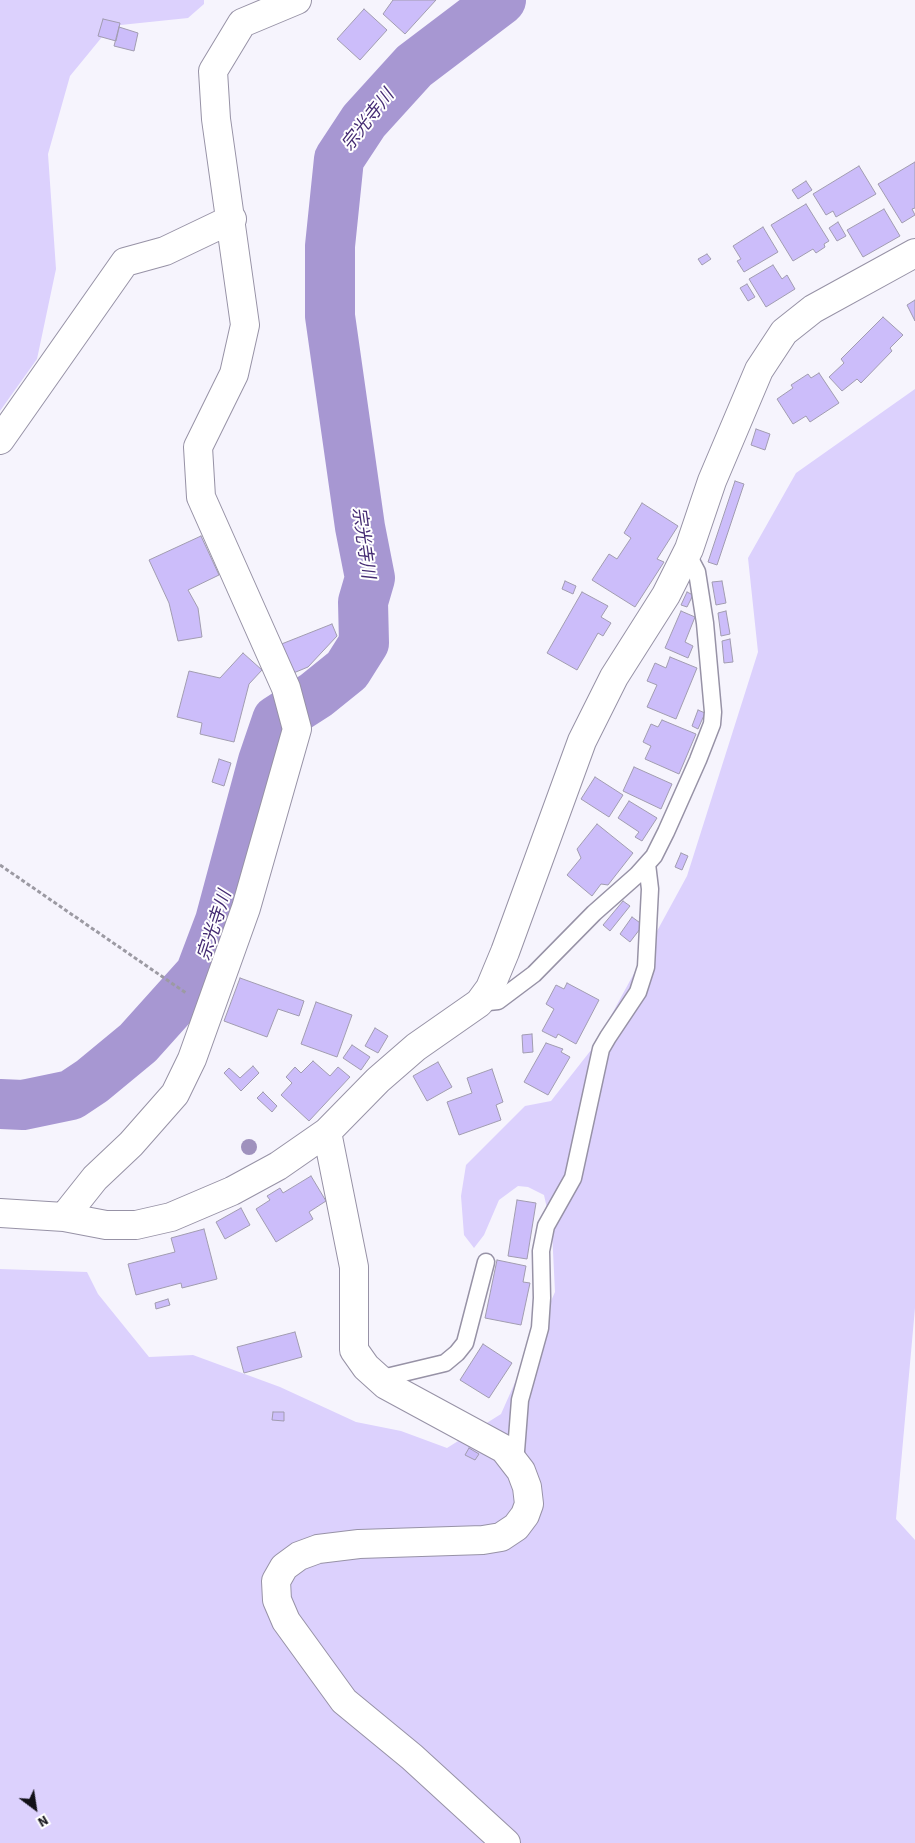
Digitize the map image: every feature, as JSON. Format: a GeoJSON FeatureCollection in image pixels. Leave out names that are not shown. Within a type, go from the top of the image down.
{"type":"FeatureCollection","features":[{"type":"Feature","properties":{"kind":"street"},"geometry":{"type":"LineString","coordinates":[[64,1217],[95,1178],[131,1144],[175,1094],[192,1059],[246,908],[297,729],[286,688],[201,497],[198,447],[234,374],[245,325],[232,219],[216,119],[213,71],[242,24],[297,0]]}},
{"type":"Feature","properties":{"kind":"street"},"geometry":{"type":"LineString","coordinates":[[0,440],[125,262],[166,251],[232,219]]}},
{"type":"Feature","properties":{"kind":"street"},"geometry":{"type":"LineString","coordinates":[[0,1213],[64,1217],[106,1226],[136,1225],[171,1217],[232,1191],[278,1166],[327,1132],[378,1080],[416,1047],[479,1003],[490,988],[505,952],[582,741],[614,677],[666,595],[687,553],[712,481],[756,379],[784,332],[813,309],[915,253]]}},
{"type":"Feature","properties":{"kind":"street"},"geometry":{"type":"LineString","coordinates":[[327,1132],[354,1267],[354,1350],[366,1367],[378,1379],[415,1402],[504,1449],[520,1471],[526,1487],[529,1504],[525,1515],[516,1527],[501,1537],[483,1540],[359,1544],[318,1549],[299,1556],[284,1567],[276,1581],[277,1600],[286,1620],[344,1701],[412,1758],[506,1843]]}},
{"type":"Feature","properties":{"kind":"lane"},"geometry":{"type":"LineString","coordinates":[[479,1003],[498,1001],[515,990],[647,864],[654,856],[666,832],[712,724],[713,712],[705,623],[697,572],[687,553]]}},
{"type":"Feature","properties":{"kind":"lane"},"geometry":{"type":"LineString","coordinates":[[513,1461],[516,1451],[520,1400],[540,1328],[542,1298],[541,1251],[546,1226],[573,1178],[601,1050],[608,1036],[638,992],[646,968],[650,889],[647,864]]}},
{"type":"Feature","properties":{"kind":"lane"},"geometry":{"type":"LineString","coordinates":[[378,1379],[445,1362],[457,1353],[465,1342],[486,1262]]}},
{"type":"Feature","properties":{"kind":"path"},"geometry":{"type":"LineString","coordinates":[[0,865],[176,986]]}},
{"type":"Feature","properties":{"kind":"shaded area"},"geometry":{"type":"Polygon","coordinates":[[[0,0],[204,0],[204,4],[188,18],[111,26],[70,76],[48,154],[56,269],[37,359],[0,411],[0,0]]]}},
{"type":"Feature","properties":{"kind":"shaded area"},"geometry":{"type":"Polygon","coordinates":[[[915,389],[915,1308],[896,1519],[915,1540],[915,1843],[0,1843],[0,1269],[87,1272],[98,1294],[149,1357],[193,1355],[280,1387],[356,1422],[401,1431],[447,1448],[501,1414],[555,1292],[552,1231],[544,1195],[528,1187],[518,1186],[499,1200],[484,1235],[474,1248],[464,1235],[461,1196],[466,1165],[525,1106],[551,1101],[595,1045],[687,876],[758,652],[748,558],[796,473],[915,389]]]}},
{"type":"Feature","properties":{"kind":"building"},"geometry":{"type":"Polygon","coordinates":[[[393,0],[436,0],[405,34],[383,14],[393,0]]]}},
{"type":"Feature","properties":{"kind":"building"},"geometry":{"type":"Polygon","coordinates":[[[364,9],[387,30],[360,60],[337,39],[364,9]]]}},
{"type":"Feature","properties":{"kind":"building"},"geometry":{"type":"Polygon","coordinates":[[[103,19],[120,23],[116,41],[98,36],[103,19]]]}},
{"type":"Feature","properties":{"kind":"building"},"geometry":{"type":"Polygon","coordinates":[[[119,27],[138,33],[134,51],[114,46],[119,27]]]}},
{"type":"Feature","properties":{"kind":"building"},"geometry":{"type":"Polygon","coordinates":[[[915,162],[915,208],[912,209],[915,215],[902,223],[878,184],[915,162]]]}},
{"type":"Feature","properties":{"kind":"building"},"geometry":{"type":"Polygon","coordinates":[[[859,166],[876,194],[836,217],[833,211],[826,215],[813,194],[859,166]]]}},
{"type":"Feature","properties":{"kind":"building"},"geometry":{"type":"Polygon","coordinates":[[[806,181],[812,190],[798,199],[792,190],[806,181]]]}},
{"type":"Feature","properties":{"kind":"building"},"geometry":{"type":"Polygon","coordinates":[[[806,204],[829,241],[824,244],[825,247],[816,253],[813,249],[793,261],[771,225],[806,204]]]}},
{"type":"Feature","properties":{"kind":"building"},"geometry":{"type":"Polygon","coordinates":[[[884,209],[900,236],[863,257],[847,230],[884,209]]]}},
{"type":"Feature","properties":{"kind":"building"},"geometry":{"type":"Polygon","coordinates":[[[838,222],[846,236],[837,241],[829,228],[838,222]]]}},
{"type":"Feature","properties":{"kind":"building"},"geometry":{"type":"Polygon","coordinates":[[[763,227],[778,252],[744,272],[737,261],[741,259],[733,246],[763,227]]]}},
{"type":"Feature","properties":{"kind":"building"},"geometry":{"type":"Polygon","coordinates":[[[707,254],[711,259],[702,265],[698,259],[707,254]]]}},
{"type":"Feature","properties":{"kind":"building"},"geometry":{"type":"Polygon","coordinates":[[[773,265],[782,279],[787,275],[795,289],[766,307],[749,279],[773,265]]]}},
{"type":"Feature","properties":{"kind":"building"},"geometry":{"type":"Polygon","coordinates":[[[747,284],[755,297],[748,301],[740,288],[747,284]]]}},
{"type":"Feature","properties":{"kind":"building"},"geometry":{"type":"Polygon","coordinates":[[[915,300],[915,321],[907,305],[915,300]]]}},
{"type":"Feature","properties":{"kind":"building"},"geometry":{"type":"Polygon","coordinates":[[[883,317],[903,335],[890,348],[892,351],[861,383],[857,379],[842,391],[829,377],[844,363],[841,359],[883,317]]]}},
{"type":"Feature","properties":{"kind":"building"},"geometry":{"type":"Polygon","coordinates":[[[819,373],[839,403],[810,422],[806,416],[793,424],[777,399],[793,388],[791,385],[808,374],[811,378],[819,373]]]}},
{"type":"Feature","properties":{"kind":"building"},"geometry":{"type":"Polygon","coordinates":[[[756,429],[770,434],[765,450],[751,445],[756,429]]]}},
{"type":"Feature","properties":{"kind":"building"},"geometry":{"type":"Polygon","coordinates":[[[735,481],[744,484],[717,565],[708,562],[735,481]]]}},
{"type":"Feature","properties":{"kind":"building"},"geometry":{"type":"Polygon","coordinates":[[[642,503],[678,526],[657,559],[664,562],[635,607],[592,580],[609,554],[617,559],[631,538],[624,533],[642,503]]]}},
{"type":"Feature","properties":{"kind":"building"},"geometry":{"type":"Polygon","coordinates":[[[201,536],[219,575],[188,590],[198,608],[202,637],[178,641],[169,603],[149,560],[201,536]]]}},
{"type":"Feature","properties":{"kind":"building"},"geometry":{"type":"Polygon","coordinates":[[[565,581],[576,586],[573,594],[562,589],[565,581]]]}},
{"type":"Feature","properties":{"kind":"building"},"geometry":{"type":"Polygon","coordinates":[[[722,581],[726,603],[716,605],[712,582],[722,581]]]}},
{"type":"Feature","properties":{"kind":"building"},"geometry":{"type":"Polygon","coordinates":[[[582,592],[608,606],[601,617],[611,623],[603,636],[598,633],[577,670],[547,653],[582,592]]]}},
{"type":"Feature","properties":{"kind":"building"},"geometry":{"type":"Polygon","coordinates":[[[687,592],[693,595],[687,607],[681,605],[687,592]]]}},
{"type":"Feature","properties":{"kind":"building"},"geometry":{"type":"Polygon","coordinates":[[[681,611],[695,617],[685,642],[693,646],[688,658],[665,648],[681,611]]]}},
{"type":"Feature","properties":{"kind":"building"},"geometry":{"type":"Polygon","coordinates":[[[726,611],[730,634],[721,636],[718,613],[726,611]]]}},
{"type":"Feature","properties":{"kind":"building"},"geometry":{"type":"Polygon","coordinates":[[[332,624],[337,636],[308,667],[291,674],[279,645],[332,624]]]}},
{"type":"Feature","properties":{"kind":"building"},"geometry":{"type":"Polygon","coordinates":[[[730,639],[733,662],[724,663],[722,641],[730,639]]]}},
{"type":"Feature","properties":{"kind":"building"},"geometry":{"type":"Polygon","coordinates":[[[243,653],[262,670],[249,684],[234,742],[200,734],[202,723],[177,717],[189,671],[220,678],[243,653]]]}},
{"type":"Feature","properties":{"kind":"building"},"geometry":{"type":"Polygon","coordinates":[[[670,657],[697,668],[676,719],[647,707],[657,685],[647,681],[655,663],[666,668],[670,657]]]}},
{"type":"Feature","properties":{"kind":"building"},"geometry":{"type":"Polygon","coordinates":[[[698,710],[705,713],[698,729],[692,726],[698,710]]]}},
{"type":"Feature","properties":{"kind":"building"},"geometry":{"type":"Polygon","coordinates":[[[662,720],[696,734],[679,774],[645,759],[651,746],[643,742],[651,724],[658,727],[662,720]]]}},
{"type":"Feature","properties":{"kind":"building"},"geometry":{"type":"Polygon","coordinates":[[[219,759],[231,763],[224,786],[212,782],[219,759]]]}},
{"type":"Feature","properties":{"kind":"building"},"geometry":{"type":"Polygon","coordinates":[[[634,767],[672,784],[661,809],[623,791],[634,767]]]}},
{"type":"Feature","properties":{"kind":"building"},"geometry":{"type":"Polygon","coordinates":[[[595,777],[623,795],[609,817],[581,799],[595,777]]]}},
{"type":"Feature","properties":{"kind":"building"},"geometry":{"type":"Polygon","coordinates":[[[629,801],[657,818],[642,841],[635,837],[639,832],[618,818],[629,801]]]}},
{"type":"Feature","properties":{"kind":"building"},"geometry":{"type":"Polygon","coordinates":[[[597,824],[633,853],[608,885],[601,884],[592,896],[567,875],[581,858],[577,849],[597,824]]]}},
{"type":"Feature","properties":{"kind":"building"},"geometry":{"type":"Polygon","coordinates":[[[681,853],[688,856],[682,870],[675,867],[681,853]]]}},
{"type":"Feature","properties":{"kind":"building"},"geometry":{"type":"Polygon","coordinates":[[[623,901],[630,906],[610,931],[603,925],[623,901]]]}},
{"type":"Feature","properties":{"kind":"building"},"geometry":{"type":"Polygon","coordinates":[[[632,917],[643,925],[630,942],[620,934],[632,917]]]}},
{"type":"Feature","properties":{"kind":"building"},"geometry":{"type":"Polygon","coordinates":[[[240,978],[304,1001],[299,1016],[278,1009],[267,1037],[224,1021],[240,978]]]}},
{"type":"Feature","properties":{"kind":"building"},"geometry":{"type":"Polygon","coordinates":[[[567,983],[599,1000],[576,1044],[558,1034],[556,1038],[542,1031],[554,1009],[546,1004],[556,985],[564,989],[567,983]]]}},
{"type":"Feature","properties":{"kind":"building"},"geometry":{"type":"Polygon","coordinates":[[[316,1002],[352,1015],[337,1057],[301,1044],[316,1002]]]}},
{"type":"Feature","properties":{"kind":"building"},"geometry":{"type":"Polygon","coordinates":[[[375,1028],[388,1036],[378,1053],[365,1046],[375,1028]]]}},
{"type":"Feature","properties":{"kind":"building"},"geometry":{"type":"Polygon","coordinates":[[[532,1034],[533,1052],[523,1053],[522,1035],[532,1034]]]}},
{"type":"Feature","properties":{"kind":"building"},"geometry":{"type":"Polygon","coordinates":[[[546,1043],[563,1049],[561,1052],[570,1057],[548,1095],[524,1082],[546,1043]]]}},
{"type":"Feature","properties":{"kind":"building"},"geometry":{"type":"Polygon","coordinates":[[[352,1045],[370,1057],[361,1070],[343,1058],[352,1045]]]}},
{"type":"Feature","properties":{"kind":"building"},"geometry":{"type":"Polygon","coordinates":[[[313,1061],[330,1076],[338,1067],[350,1077],[309,1121],[281,1095],[292,1083],[286,1077],[295,1067],[301,1073],[313,1061]]]}},
{"type":"Feature","properties":{"kind":"building"},"geometry":{"type":"Polygon","coordinates":[[[438,1062],[452,1087],[427,1101],[413,1076],[438,1062]]]}},
{"type":"Feature","properties":{"kind":"building"},"geometry":{"type":"Polygon","coordinates":[[[253,1066],[259,1073],[241,1091],[224,1073],[229,1068],[240,1078],[253,1066]]]}},
{"type":"Feature","properties":{"kind":"building"},"geometry":{"type":"Polygon","coordinates":[[[492,1069],[503,1102],[496,1105],[501,1120],[459,1135],[447,1102],[472,1093],[467,1078],[492,1069]]]}},
{"type":"Feature","properties":{"kind":"building"},"geometry":{"type":"Polygon","coordinates":[[[263,1092],[277,1106],[272,1112],[257,1098],[263,1092]]]}},
{"type":"Feature","properties":{"kind":"building"},"geometry":{"type":"Polygon","coordinates":[[[311,1176],[326,1201],[309,1212],[313,1219],[276,1242],[256,1209],[270,1200],[267,1196],[280,1188],[283,1193],[311,1176]]]}},
{"type":"Feature","properties":{"kind":"building"},"geometry":{"type":"Polygon","coordinates":[[[517,1200],[536,1203],[527,1259],[508,1256],[517,1200]]]}},
{"type":"Feature","properties":{"kind":"building"},"geometry":{"type":"Polygon","coordinates":[[[241,1208],[250,1225],[225,1239],[216,1222],[241,1208]]]}},
{"type":"Feature","properties":{"kind":"building"},"geometry":{"type":"Polygon","coordinates":[[[204,1229],[217,1279],[182,1288],[181,1283],[136,1295],[128,1264],[175,1252],[171,1238],[204,1229]]]}},
{"type":"Feature","properties":{"kind":"building"},"geometry":{"type":"Polygon","coordinates":[[[497,1260],[526,1266],[523,1282],[530,1283],[521,1325],[485,1318],[497,1260]]]}},
{"type":"Feature","properties":{"kind":"building"},"geometry":{"type":"Polygon","coordinates":[[[168,1299],[170,1305],[156,1309],[155,1303],[168,1299]]]}},
{"type":"Feature","properties":{"kind":"building"},"geometry":{"type":"Polygon","coordinates":[[[295,1332],[302,1357],[244,1373],[237,1347],[295,1332]]]}},
{"type":"Feature","properties":{"kind":"building"},"geometry":{"type":"Polygon","coordinates":[[[483,1344],[512,1363],[489,1398],[460,1380],[483,1344]]]}},
{"type":"Feature","properties":{"kind":"building"},"geometry":{"type":"Polygon","coordinates":[[[273,1412],[284,1412],[284,1421],[272,1420],[273,1412]]]}},
{"type":"Feature","properties":{"kind":"building"},"geometry":{"type":"Polygon","coordinates":[[[469,1448],[479,1454],[475,1460],[465,1455],[469,1448]]]}},
{"type":"Feature","properties":{"kind":"waterway","name":"宗光寺川"},"geometry":{"type":"LineString","coordinates":[[0,1104],[23,1105],[71,1095],[92,1081],[138,1043],[200,974],[220,921],[263,761],[277,720],[316,695],[347,670],[364,643],[363,602],[370,578],[360,527],[330,316],[330,246],[339,159],[364,121],[414,66],[501,0]]}}]}
